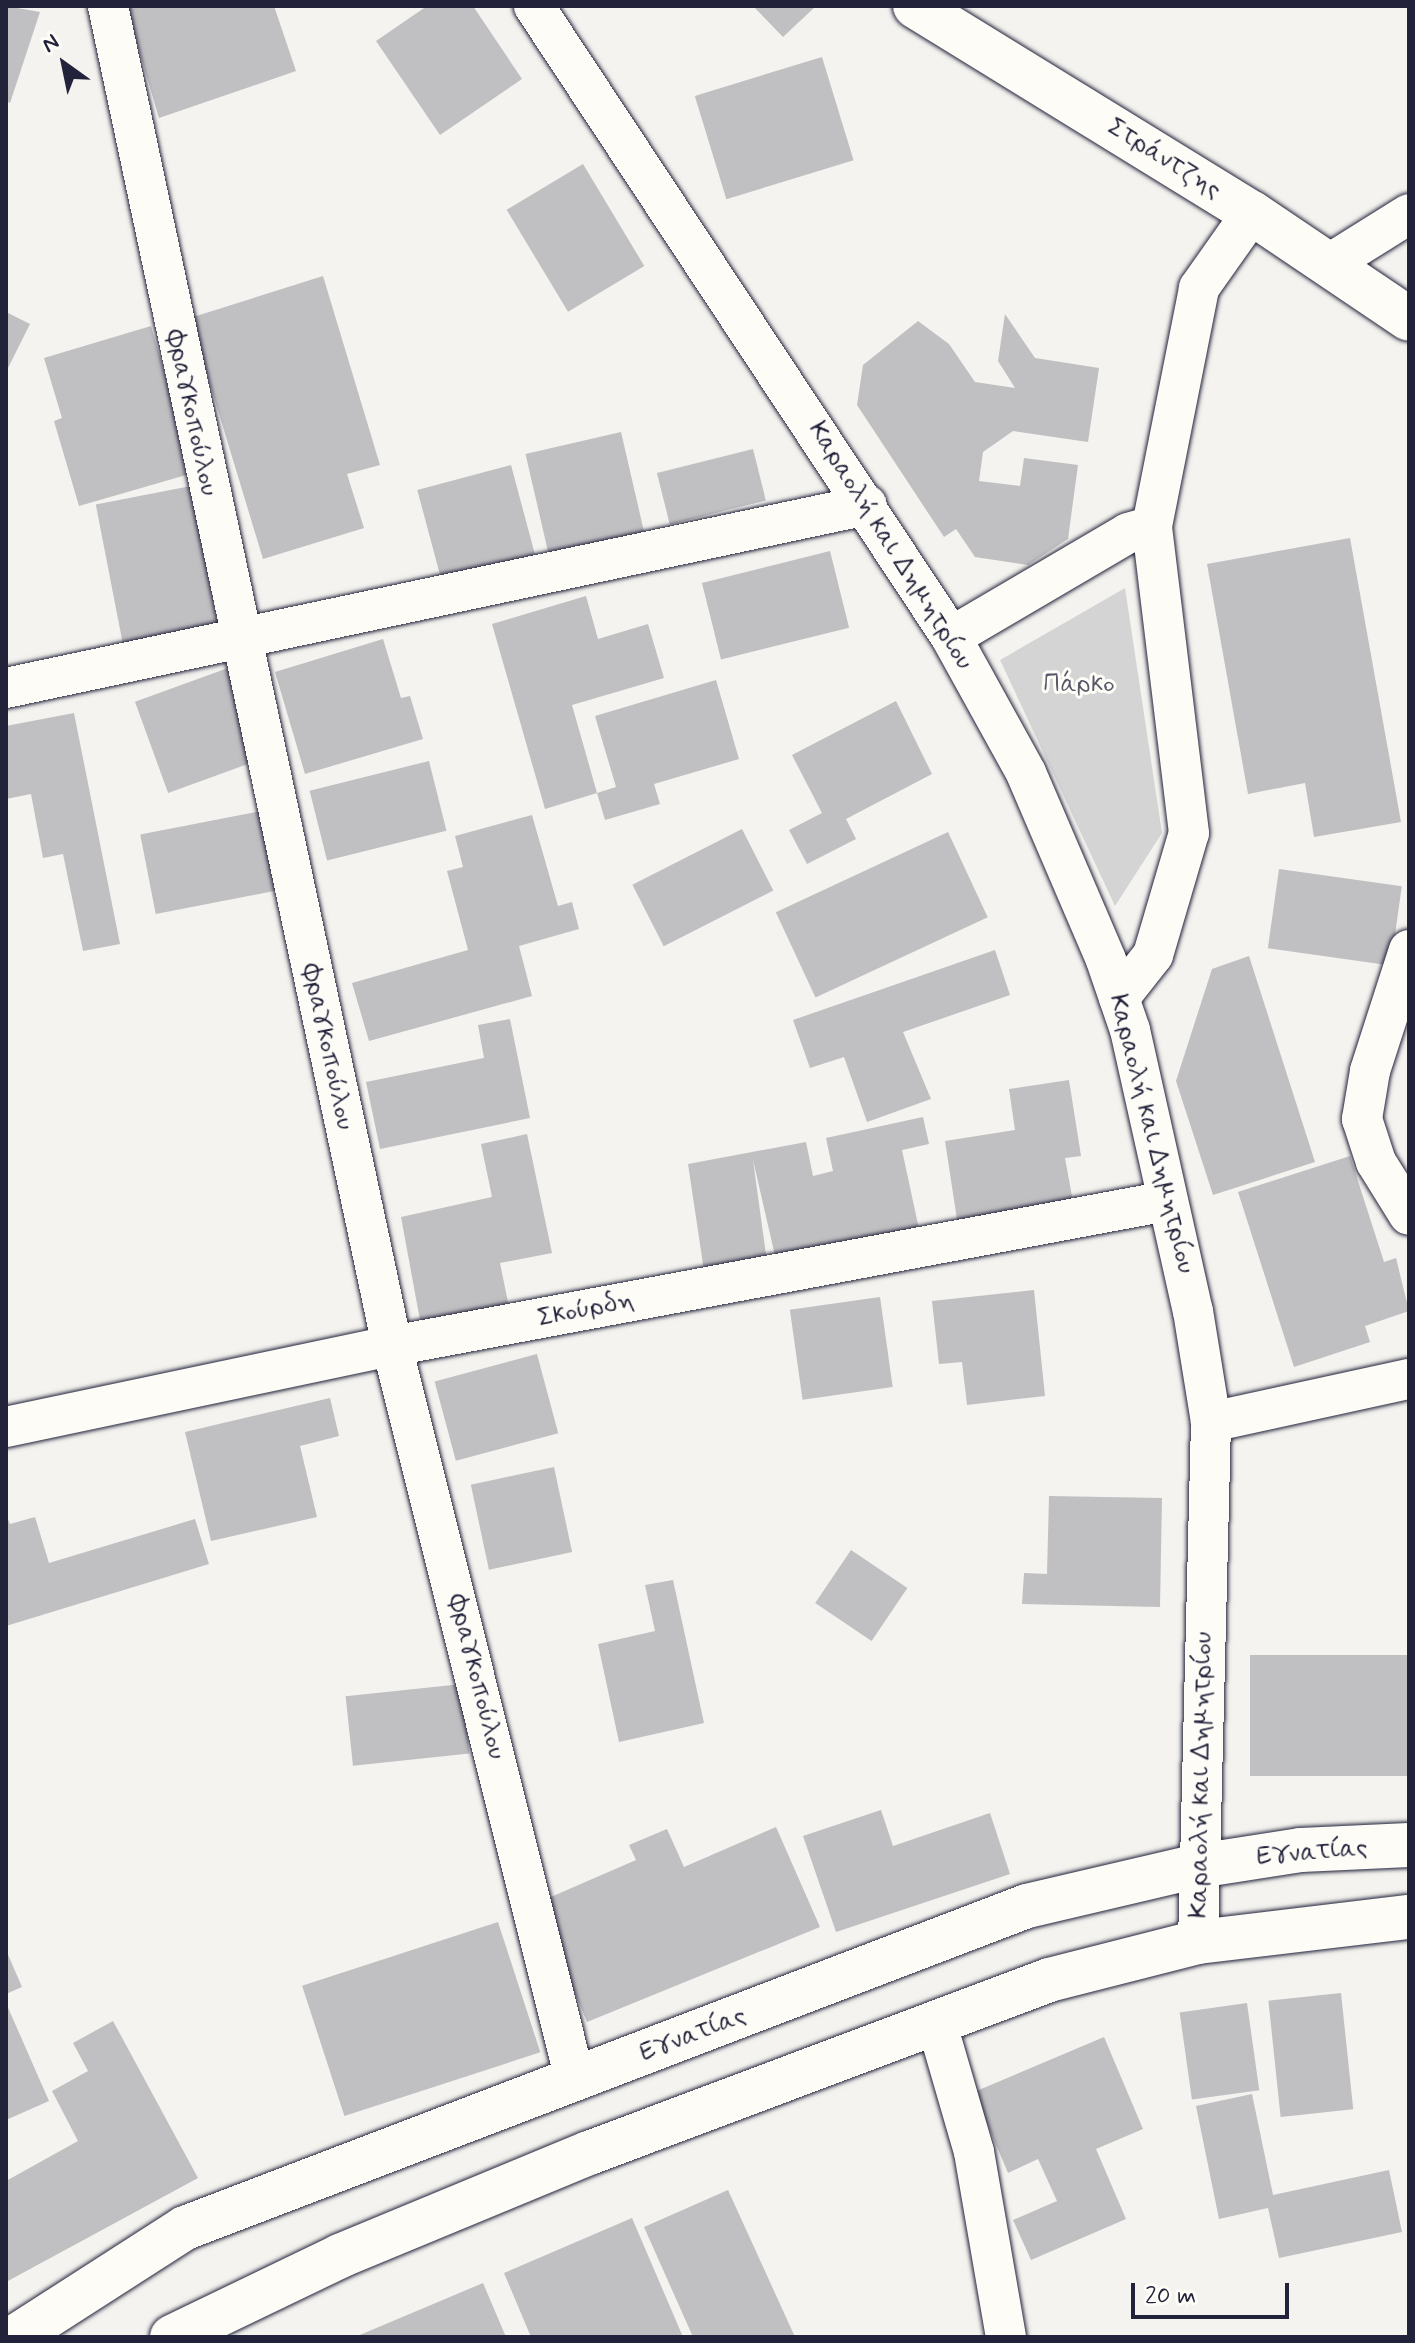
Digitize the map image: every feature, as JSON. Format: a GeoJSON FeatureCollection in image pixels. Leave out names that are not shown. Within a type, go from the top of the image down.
{"type":"FeatureCollection","features":[{"type":"Feature","properties":{"kind":"main road","name":"Στράντζης"},"geometry":{"type":"LineString","coordinates":[[915,6],[1252,213],[1409,319]]}},
{"type":"Feature","properties":{"kind":"main road","name":"Εγνατίας"},"geometry":{"type":"LineString","coordinates":[[15,2337],[185,2228],[317,2172],[575,2080],[1027,1906],[1198,1866],[1301,1850],[1409,1845]]}},
{"type":"Feature","properties":{"kind":"main road"},"geometry":{"type":"LineString","coordinates":[[172,2337],[340,2256],[560,2165],[936,2021],[1061,1977],[1198,1942],[1409,1917]]}},
{"type":"Feature","properties":{"kind":"street","name":"Φραγκοπούλου"},"geometry":{"type":"LineString","coordinates":[[108,6],[238,642],[392,1346],[575,2080]]}},
{"type":"Feature","properties":{"kind":"street","name":"Καραολή και Δημητρίου"},"geometry":{"type":"LineString","coordinates":[[534,6],[867,505],[951,637],[1053,831],[1119,998],[1167,1201],[1211,1422],[1198,1942]]}},
{"type":"Feature","properties":{"kind":"street"},"geometry":{"type":"LineString","coordinates":[[1119,998],[1153,955],[1189,833],[1152,526],[1199,288],[1252,213]]}},
{"type":"Feature","properties":{"kind":"street"},"geometry":{"type":"LineString","coordinates":[[1329,264],[1409,214]]}},
{"type":"Feature","properties":{"kind":"street"},"geometry":{"type":"LineString","coordinates":[[6,688],[238,642],[867,505]]}},
{"type":"Feature","properties":{"kind":"street"},"geometry":{"type":"LineString","coordinates":[[951,637],[1128,533],[1152,526]]}},
{"type":"Feature","properties":{"kind":"street"},"geometry":{"type":"LineString","coordinates":[[1409,950],[1370,1071],[1362,1119],[1376,1162],[1409,1215]]}},
{"type":"Feature","properties":{"kind":"street","name":"Σκούρδη"},"geometry":{"type":"LineString","coordinates":[[6,1427],[392,1346],[1167,1201]]}},
{"type":"Feature","properties":{"kind":"street"},"geometry":{"type":"LineString","coordinates":[[1211,1422],[1409,1379]]}},
{"type":"Feature","properties":{"kind":"street"},"geometry":{"type":"LineString","coordinates":[[936,2021],[974,2152],[1006,2337]]}},
{"type":"Feature","properties":{"kind":"green space","name":"Πάρκο"},"geometry":{"type":"Polygon","coordinates":[[[1125,588],[1162,833],[1115,906],[1000,660],[1125,588]]]}},
{"type":"Feature","properties":{"kind":"building"},"geometry":{"type":"Polygon","coordinates":[[[6,6],[40,12],[10,103],[6,101],[6,6]]]}},
{"type":"Feature","properties":{"kind":"building"},"geometry":{"type":"Polygon","coordinates":[[[126,6],[274,6],[296,71],[159,118],[126,6]]]}},
{"type":"Feature","properties":{"kind":"building"},"geometry":{"type":"Polygon","coordinates":[[[427,6],[473,6],[522,79],[440,135],[376,41],[427,6]]]}},
{"type":"Feature","properties":{"kind":"building"},"geometry":{"type":"Polygon","coordinates":[[[753,6],[816,6],[783,37],[753,6]]]}},
{"type":"Feature","properties":{"kind":"building"},"geometry":{"type":"Polygon","coordinates":[[[822,57],[854,160],[726,199],[695,96],[822,57]]]}},
{"type":"Feature","properties":{"kind":"building"},"geometry":{"type":"Polygon","coordinates":[[[583,164],[644,266],[568,312],[507,210],[583,164]]]}},
{"type":"Feature","properties":{"kind":"building"},"geometry":{"type":"Polygon","coordinates":[[[323,276],[380,465],[347,474],[364,528],[263,559],[190,318],[323,276]]]}},
{"type":"Feature","properties":{"kind":"building"},"geometry":{"type":"Polygon","coordinates":[[[6,312],[30,324],[6,372],[6,312]]]}},
{"type":"Feature","properties":{"kind":"building"},"geometry":{"type":"Polygon","coordinates":[[[1005,314],[1035,358],[1099,368],[1088,442],[1013,431],[983,452],[979,481],[1020,486],[1024,458],[1078,465],[1068,539],[1028,565],[975,557],[956,529],[944,537],[857,405],[863,365],[918,321],[949,344],[975,382],[1015,388],[998,361],[1005,314]]]}},
{"type":"Feature","properties":{"kind":"building"},"geometry":{"type":"Polygon","coordinates":[[[151,326],[193,473],[79,506],[54,421],[62,418],[44,358],[151,326]]]}},
{"type":"Feature","properties":{"kind":"building"},"geometry":{"type":"Polygon","coordinates":[[[621,432],[644,532],[549,554],[526,454],[621,432]]]}},
{"type":"Feature","properties":{"kind":"building"},"geometry":{"type":"Polygon","coordinates":[[[753,449],[766,500],[670,524],[657,473],[753,449]]]}},
{"type":"Feature","properties":{"kind":"building"},"geometry":{"type":"Polygon","coordinates":[[[511,465],[540,572],[446,597],[417,490],[511,465]]]}},
{"type":"Feature","properties":{"kind":"building"},"geometry":{"type":"Polygon","coordinates":[[[191,486],[220,636],[125,655],[96,505],[191,486]]]}},
{"type":"Feature","properties":{"kind":"building"},"geometry":{"type":"Polygon","coordinates":[[[1350,538],[1401,822],[1314,837],[1305,783],[1248,794],[1207,564],[1350,538]]]}},
{"type":"Feature","properties":{"kind":"building"},"geometry":{"type":"Polygon","coordinates":[[[830,551],[849,628],[721,660],[702,583],[830,551]]]}},
{"type":"Feature","properties":{"kind":"building"},"geometry":{"type":"Polygon","coordinates":[[[586,596],[598,639],[648,624],[664,678],[572,705],[597,793],[545,809],[492,624],[586,596]]]}},
{"type":"Feature","properties":{"kind":"building"},"geometry":{"type":"Polygon","coordinates":[[[383,639],[401,698],[410,696],[423,739],[305,774],[275,672],[383,639]]]}},
{"type":"Feature","properties":{"kind":"building"},"geometry":{"type":"Polygon","coordinates":[[[228,668],[261,759],[168,793],[135,702],[228,668]]]}},
{"type":"Feature","properties":{"kind":"building"},"geometry":{"type":"Polygon","coordinates":[[[716,680],[739,759],[654,784],[660,804],[605,820],[597,793],[616,787],[595,716],[716,680]]]}},
{"type":"Feature","properties":{"kind":"building"},"geometry":{"type":"Polygon","coordinates":[[[896,701],[932,774],[846,819],[856,839],[807,864],[789,830],[822,813],[792,755],[896,701]]]}},
{"type":"Feature","properties":{"kind":"building"},"geometry":{"type":"Polygon","coordinates":[[[74,713],[120,944],[83,951],[63,854],[43,858],[31,794],[6,799],[6,726],[74,713]]]}},
{"type":"Feature","properties":{"kind":"building"},"geometry":{"type":"Polygon","coordinates":[[[429,761],[446,831],[327,861],[310,791],[429,761]]]}},
{"type":"Feature","properties":{"kind":"building"},"geometry":{"type":"Polygon","coordinates":[[[261,811],[276,891],[156,914],[140,834],[261,811]]]}},
{"type":"Feature","properties":{"kind":"building"},"geometry":{"type":"Polygon","coordinates":[[[532,815],[558,906],[572,902],[579,929],[519,946],[532,996],[369,1041],[352,983],[468,950],[447,871],[463,867],[455,836],[532,815]]]}},
{"type":"Feature","properties":{"kind":"building"},"geometry":{"type":"Polygon","coordinates":[[[742,829],[773,890],[664,946],[632,885],[742,829]]]}},
{"type":"Feature","properties":{"kind":"building"},"geometry":{"type":"Polygon","coordinates":[[[948,832],[988,917],[816,997],[776,912],[948,832]]]}},
{"type":"Feature","properties":{"kind":"building"},"geometry":{"type":"Polygon","coordinates":[[[1279,869],[1402,886],[1391,965],[1268,948],[1279,869]]]}},
{"type":"Feature","properties":{"kind":"building"},"geometry":{"type":"Polygon","coordinates":[[[995,950],[1010,995],[903,1032],[931,1099],[867,1122],[844,1057],[810,1068],[793,1020],[995,950]]]}},
{"type":"Feature","properties":{"kind":"building"},"geometry":{"type":"Polygon","coordinates":[[[1249,956],[1315,1162],[1213,1195],[1176,1081],[1212,969],[1249,956]]]}},
{"type":"Feature","properties":{"kind":"building"},"geometry":{"type":"Polygon","coordinates":[[[510,1019],[530,1118],[380,1149],[366,1082],[484,1058],[478,1025],[510,1019]]]}},
{"type":"Feature","properties":{"kind":"building"},"geometry":{"type":"Polygon","coordinates":[[[1069,1080],[1081,1156],[1065,1158],[1074,1207],[958,1226],[945,1141],[1015,1130],[1009,1089],[1069,1080]]]}},
{"type":"Feature","properties":{"kind":"building"},"geometry":{"type":"Polygon","coordinates":[[[923,1117],[929,1144],[902,1150],[919,1229],[776,1260],[753,1160],[767,1262],[704,1271],[688,1164],[806,1142],[813,1176],[833,1171],[826,1138],[923,1117]]]}},
{"type":"Feature","properties":{"kind":"building"},"geometry":{"type":"Polygon","coordinates":[[[527,1134],[552,1253],[500,1263],[510,1312],[422,1331],[401,1217],[492,1197],[481,1144],[527,1134]]]}},
{"type":"Feature","properties":{"kind":"building"},"geometry":{"type":"Polygon","coordinates":[[[1350,1156],[1384,1262],[1396,1258],[1409,1311],[1365,1326],[1370,1342],[1294,1367],[1238,1192],[1350,1156]]]}},
{"type":"Feature","properties":{"kind":"building"},"geometry":{"type":"Polygon","coordinates":[[[1034,1290],[1045,1396],[967,1405],[962,1362],[939,1364],[932,1301],[1034,1290]]]}},
{"type":"Feature","properties":{"kind":"building"},"geometry":{"type":"Polygon","coordinates":[[[880,1297],[893,1387],[803,1400],[790,1310],[880,1297]]]}},
{"type":"Feature","properties":{"kind":"building"},"geometry":{"type":"Polygon","coordinates":[[[537,1354],[558,1433],[456,1461],[435,1381],[537,1354]]]}},
{"type":"Feature","properties":{"kind":"building"},"geometry":{"type":"Polygon","coordinates":[[[330,1398],[339,1436],[300,1446],[317,1517],[211,1541],[185,1432],[330,1398]]]}},
{"type":"Feature","properties":{"kind":"building"},"geometry":{"type":"Polygon","coordinates":[[[554,1467],[572,1552],[489,1570],[471,1485],[554,1467]]]}},
{"type":"Feature","properties":{"kind":"building"},"geometry":{"type":"Polygon","coordinates":[[[1049,1496],[1162,1498],[1160,1607],[1022,1604],[1024,1573],[1047,1574],[1049,1496]]]}},
{"type":"Feature","properties":{"kind":"building"},"geometry":{"type":"Polygon","coordinates":[[[6,1514],[10,1524],[35,1517],[49,1563],[195,1519],[209,1564],[6,1626],[6,1514]]]}},
{"type":"Feature","properties":{"kind":"building"},"geometry":{"type":"Polygon","coordinates":[[[851,1550],[907,1588],[872,1641],[815,1603],[851,1550]]]}},
{"type":"Feature","properties":{"kind":"building"},"geometry":{"type":"Polygon","coordinates":[[[673,1580],[704,1723],[619,1742],[598,1644],[655,1631],[645,1585],[673,1580]]]}},
{"type":"Feature","properties":{"kind":"building"},"geometry":{"type":"Polygon","coordinates":[[[1250,1655],[1409,1655],[1409,1776],[1250,1776],[1250,1655]]]}},
{"type":"Feature","properties":{"kind":"building"},"geometry":{"type":"Polygon","coordinates":[[[462,1684],[469,1754],[353,1766],[346,1696],[462,1684]]]}},
{"type":"Feature","properties":{"kind":"building"},"geometry":{"type":"Polygon","coordinates":[[[881,1810],[893,1846],[990,1813],[1010,1874],[836,1932],[803,1836],[881,1810]]]}},
{"type":"Feature","properties":{"kind":"building"},"geometry":{"type":"Polygon","coordinates":[[[776,1827],[820,1927],[587,2022],[537,1903],[636,1860],[629,1845],[667,1829],[684,1867],[776,1827]]]}},
{"type":"Feature","properties":{"kind":"building"},"geometry":{"type":"Polygon","coordinates":[[[498,1922],[540,2052],[344,2116],[302,1986],[498,1922]]]}},
{"type":"Feature","properties":{"kind":"building"},"geometry":{"type":"Polygon","coordinates":[[[6,1950],[22,1987],[6,1994],[6,1950]]]}},
{"type":"Feature","properties":{"kind":"building"},"geometry":{"type":"Polygon","coordinates":[[[1341,1993],[1353,2109],[1281,2117],[1268,2001],[1341,1993]]]}},
{"type":"Feature","properties":{"kind":"building"},"geometry":{"type":"Polygon","coordinates":[[[6,2003],[49,2101],[6,2120],[6,2003]]]}},
{"type":"Feature","properties":{"kind":"building"},"geometry":{"type":"Polygon","coordinates":[[[1247,2003],[1259,2090],[1192,2100],[1180,2012],[1247,2003]]]}},
{"type":"Feature","properties":{"kind":"building"},"geometry":{"type":"Polygon","coordinates":[[[113,2021],[198,2178],[6,2282],[6,2181],[78,2141],[52,2091],[88,2071],[73,2043],[113,2021]]]}},
{"type":"Feature","properties":{"kind":"building"},"geometry":{"type":"Polygon","coordinates":[[[1104,2037],[1143,2129],[1096,2149],[1126,2219],[1031,2260],[1013,2220],[1057,2201],[1038,2159],[1008,2173],[974,2092],[1104,2037]]]}},
{"type":"Feature","properties":{"kind":"building"},"geometry":{"type":"Polygon","coordinates":[[[1252,2094],[1273,2195],[1389,2170],[1402,2232],[1279,2258],[1268,2208],[1219,2219],[1196,2106],[1252,2094]]]}},
{"type":"Feature","properties":{"kind":"building"},"geometry":{"type":"Polygon","coordinates":[[[728,2190],[795,2337],[693,2337],[644,2227],[728,2190]]]}},
{"type":"Feature","properties":{"kind":"building"},"geometry":{"type":"Polygon","coordinates":[[[632,2218],[683,2337],[531,2337],[504,2273],[632,2218]]]}},
{"type":"Feature","properties":{"kind":"building"},"geometry":{"type":"Polygon","coordinates":[[[483,2283],[506,2337],[355,2337],[483,2283]]]}}]}
